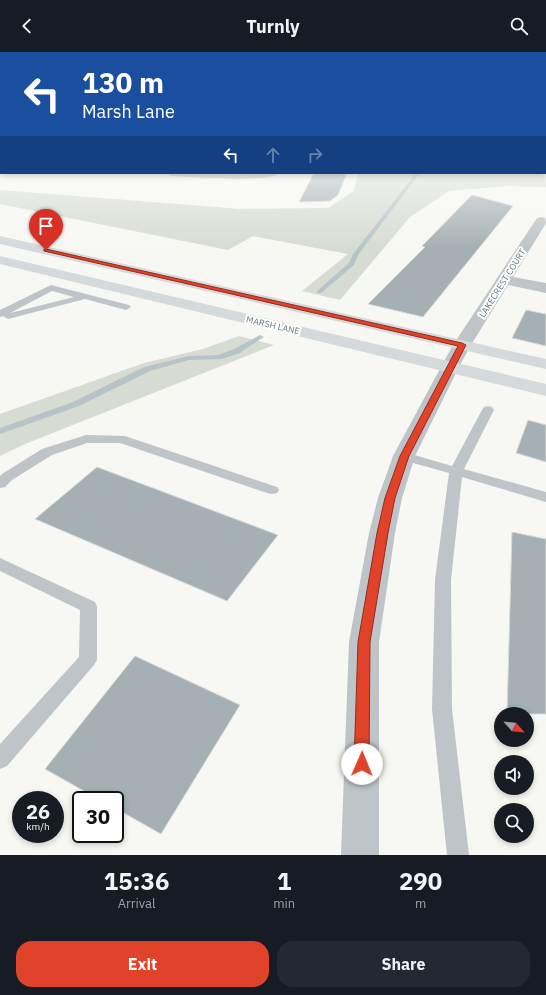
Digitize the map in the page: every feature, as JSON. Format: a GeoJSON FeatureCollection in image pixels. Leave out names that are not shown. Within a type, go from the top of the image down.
{"type":"FeatureCollection","features":[{"type":"Feature","properties":{"kind":"main road","name":"MARSH LANE"},"geometry":{"type":"LineString","coordinates":[[0,240],[456,356],[546,390]]}},
{"type":"Feature","properties":{"kind":"main road","name":"MARSH LANE"},"geometry":{"type":"LineString","coordinates":[[0,260],[456,356],[546,364]]}},
{"type":"Feature","properties":{"kind":"street"},"geometry":{"type":"LineString","coordinates":[[194,174],[240,176],[263,174]]}},
{"type":"Feature","properties":{"kind":"street","name":"LAKECREST COURT"},"geometry":{"type":"LineString","coordinates":[[360,855],[364,642],[382,533],[390,498],[404,456],[456,356],[541,221]]}},
{"type":"Feature","properties":{"kind":"street"},"geometry":{"type":"LineString","coordinates":[[504,280],[546,288]]}},
{"type":"Feature","properties":{"kind":"lane"},"geometry":{"type":"LineString","coordinates":[[0,314],[51,288],[126,307]]}},
{"type":"Feature","properties":{"kind":"lane"},"geometry":{"type":"LineString","coordinates":[[0,318],[85,297]]}},
{"type":"Feature","properties":{"kind":"lane"},"geometry":{"type":"LineString","coordinates":[[458,855],[442,709],[443,580],[456,471],[488,410]]}},
{"type":"Feature","properties":{"kind":"lane"},"geometry":{"type":"LineString","coordinates":[[0,484],[7,476],[47,452],[86,439],[121,439],[272,490]]}},
{"type":"Feature","properties":{"kind":"lane"},"geometry":{"type":"LineString","coordinates":[[404,456],[546,497]]}},
{"type":"Feature","properties":{"kind":"lane"},"geometry":{"type":"LineString","coordinates":[[0,564],[89,607],[88,660],[0,759]]}},
{"type":"Feature","properties":{"kind":"shaded area"},"geometry":{"type":"Polygon","coordinates":[[[358,174],[546,174],[546,187],[508,186],[449,191],[410,217],[340,300],[302,291],[348,254],[253,236],[228,250],[0,204],[0,190],[241,209],[328,208],[354,191],[358,174]]]}},
{"type":"Feature","properties":{"kind":"shaded area"},"geometry":{"type":"Polygon","coordinates":[[[239,336],[274,345],[25,444],[0,456],[0,414],[144,363],[203,349],[239,336]]]}},
{"type":"Feature","properties":{"kind":"building"},"geometry":{"type":"Polygon","coordinates":[[[313,174],[347,174],[338,195],[330,201],[299,202],[313,174]]]}},
{"type":"Feature","properties":{"kind":"building"},"geometry":{"type":"Polygon","coordinates":[[[472,195],[513,206],[423,317],[368,304],[425,247],[422,246],[472,195]]]}},
{"type":"Feature","properties":{"kind":"building"},"geometry":{"type":"Polygon","coordinates":[[[526,310],[546,314],[546,346],[512,338],[526,310]]]}},
{"type":"Feature","properties":{"kind":"building"},"geometry":{"type":"Polygon","coordinates":[[[528,420],[546,425],[546,462],[516,453],[528,420]]]}},
{"type":"Feature","properties":{"kind":"building"},"geometry":{"type":"Polygon","coordinates":[[[97,467],[278,535],[227,601],[35,519],[97,467]]]}},
{"type":"Feature","properties":{"kind":"building"},"geometry":{"type":"Polygon","coordinates":[[[512,532],[546,539],[546,714],[534,714],[534,707],[507,707],[512,532]]]}},
{"type":"Feature","properties":{"kind":"building"},"geometry":{"type":"Polygon","coordinates":[[[135,656],[240,705],[161,834],[124,813],[124,791],[84,791],[45,769],[135,656]]]}},
{"type":"Feature","properties":{"kind":"waterway"},"geometry":{"type":"LineString","coordinates":[[319,292],[352,264],[355,255],[417,174]]}},
{"type":"Feature","properties":{"kind":"waterway"},"geometry":{"type":"LineString","coordinates":[[0,431],[76,404],[147,369],[189,358],[219,357],[237,351],[260,337]]}},
{"type":"Feature","properties":{"kind":"route"},"geometry":{"type":"LineString","coordinates":[[46,250],[462,345],[404,456],[390,498],[382,533],[364,642],[362,764]]}}]}
